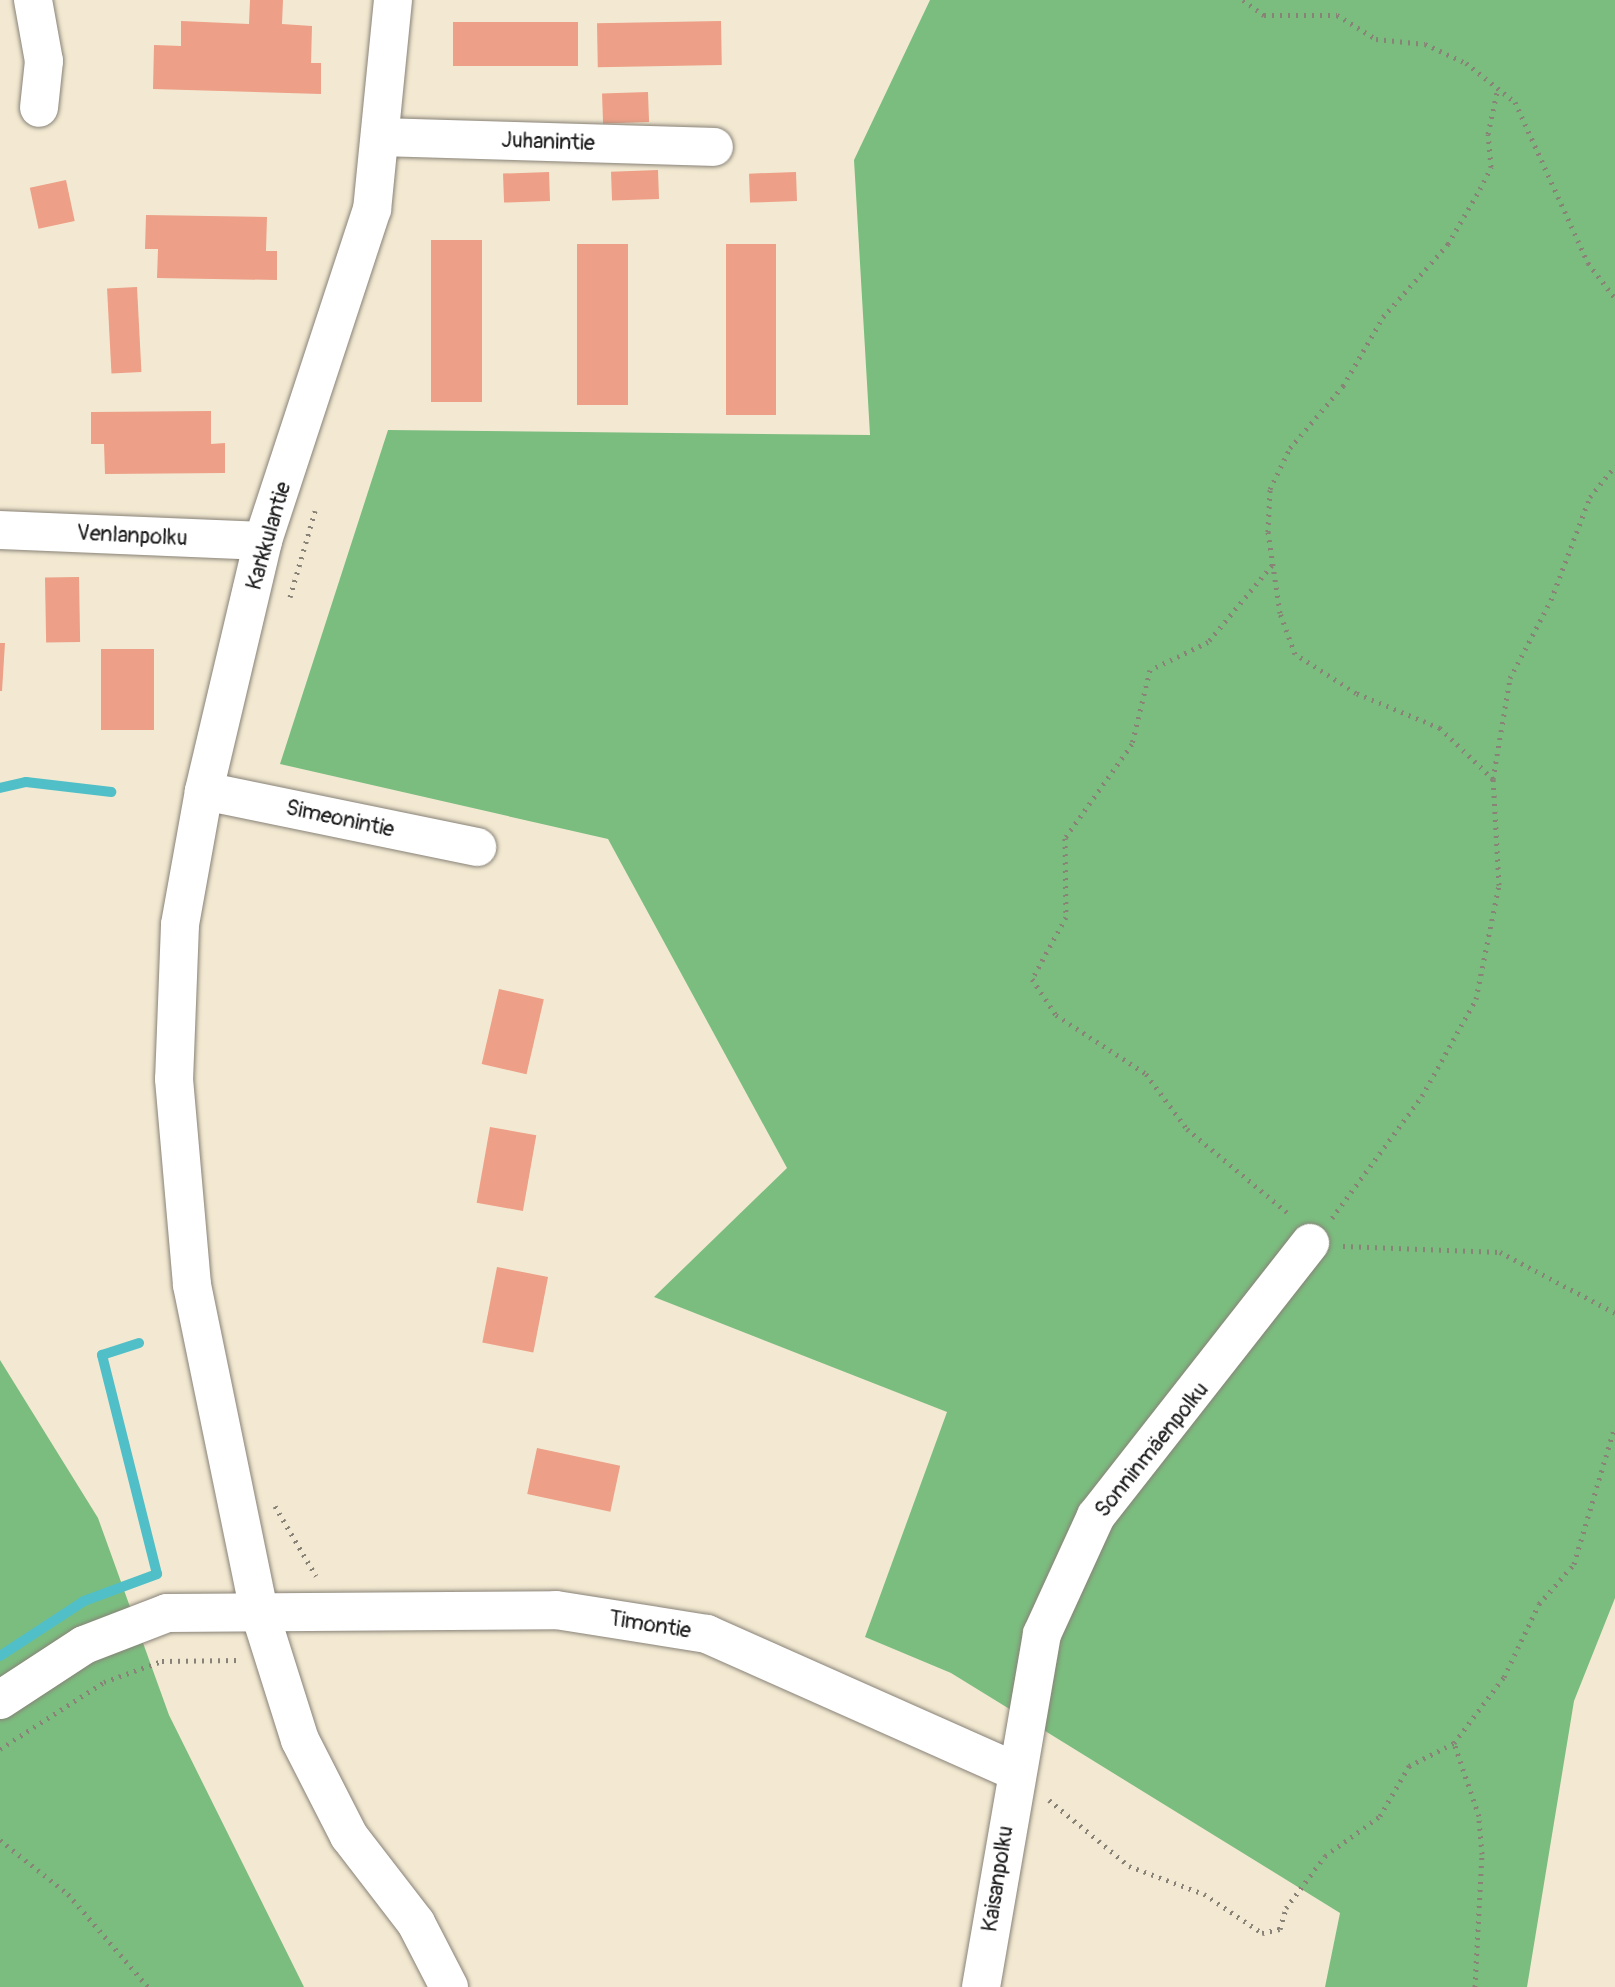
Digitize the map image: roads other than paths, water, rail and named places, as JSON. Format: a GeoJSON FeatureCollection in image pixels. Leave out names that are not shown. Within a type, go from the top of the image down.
{"type":"FeatureCollection","features":[{"type":"Feature","properties":{"kind":"street"},"geometry":{"type":"LineString","coordinates":[[33,0],[44,61],[39,108]]}},
{"type":"Feature","properties":{"kind":"street","name":"Karkkulantie"},"geometry":{"type":"LineString","coordinates":[[393,0],[382,137],[372,209],[263,541],[204,791],[180,925],[174,1079],[192,1285],[258,1607],[300,1740],[349,1836],[416,1923],[449,1987]]}},
{"type":"Feature","properties":{"kind":"street","name":"Juhanintie"},"geometry":{"type":"LineString","coordinates":[[382,137],[714,147]]}},
{"type":"Feature","properties":{"kind":"street","name":"Venlanpolku"},"geometry":{"type":"LineString","coordinates":[[0,530],[263,541]]}},
{"type":"Feature","properties":{"kind":"street","name":"Simeonintie"},"geometry":{"type":"LineString","coordinates":[[204,791],[477,847]]}},
{"type":"Feature","properties":{"kind":"street","name":"Sonninmäenpolku"},"geometry":{"type":"LineString","coordinates":[[1014,1771],[1042,1634],[1096,1516],[1310,1243]]}},
{"type":"Feature","properties":{"kind":"street","name":"Timontie"},"geometry":{"type":"LineString","coordinates":[[0,1700],[84,1645],[167,1613],[258,1607],[556,1610],[707,1634],[1014,1771]]}},
{"type":"Feature","properties":{"kind":"street","name":"Kaisanpolku"},"geometry":{"type":"LineString","coordinates":[[981,1987],[1014,1771]]}},
{"type":"Feature","properties":{"kind":"waterway"},"geometry":{"type":"LineString","coordinates":[[0,788],[26,782],[111,792]]}},
{"type":"Feature","properties":{"kind":"waterway"},"geometry":{"type":"LineString","coordinates":[[0,1656],[84,1601],[157,1574],[102,1355],[139,1343]]}}]}
